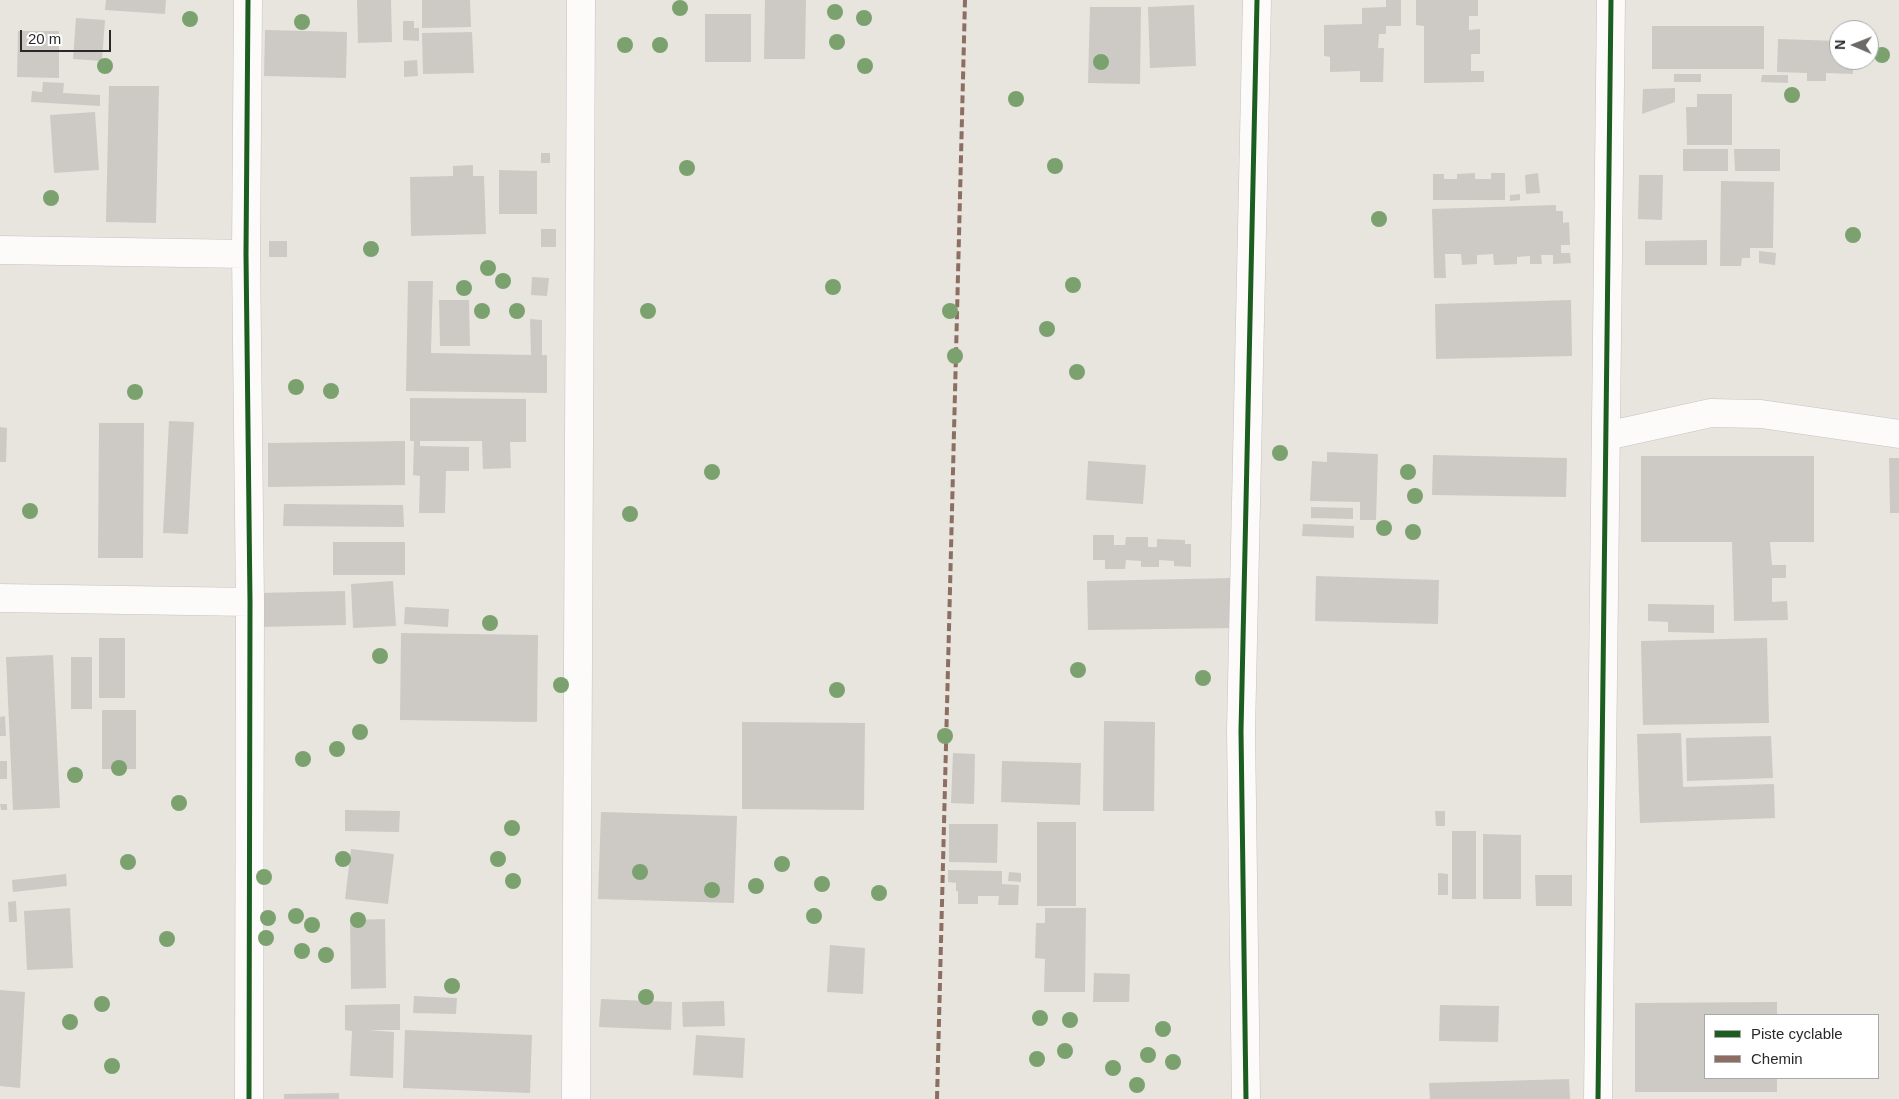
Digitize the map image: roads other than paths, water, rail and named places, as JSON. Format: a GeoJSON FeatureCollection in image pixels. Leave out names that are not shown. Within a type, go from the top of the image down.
{"type":"FeatureCollection","features":[{"type":"Feature","properties":{"kind":"street"},"geometry":{"type":"LineString","coordinates":[[248,0],[246,254],[250,602],[249,1099]]}},
{"type":"Feature","properties":{"kind":"street"},"geometry":{"type":"LineString","coordinates":[[576,1099],[581,0]]}},
{"type":"Feature","properties":{"kind":"street"},"geometry":{"type":"LineString","coordinates":[[1246,1099],[1241,731],[1256,0]]}},
{"type":"Feature","properties":{"kind":"street"},"geometry":{"type":"LineString","coordinates":[[1598,1099],[1611,0]]}},
{"type":"Feature","properties":{"kind":"street"},"geometry":{"type":"LineString","coordinates":[[0,250],[246,254]]}},
{"type":"Feature","properties":{"kind":"street"},"geometry":{"type":"LineString","coordinates":[[1606,436],[1711,412],[1761,414],[1899,434]]}},
{"type":"Feature","properties":{"kind":"street"},"geometry":{"type":"LineString","coordinates":[[0,598],[250,602]]}}]}
